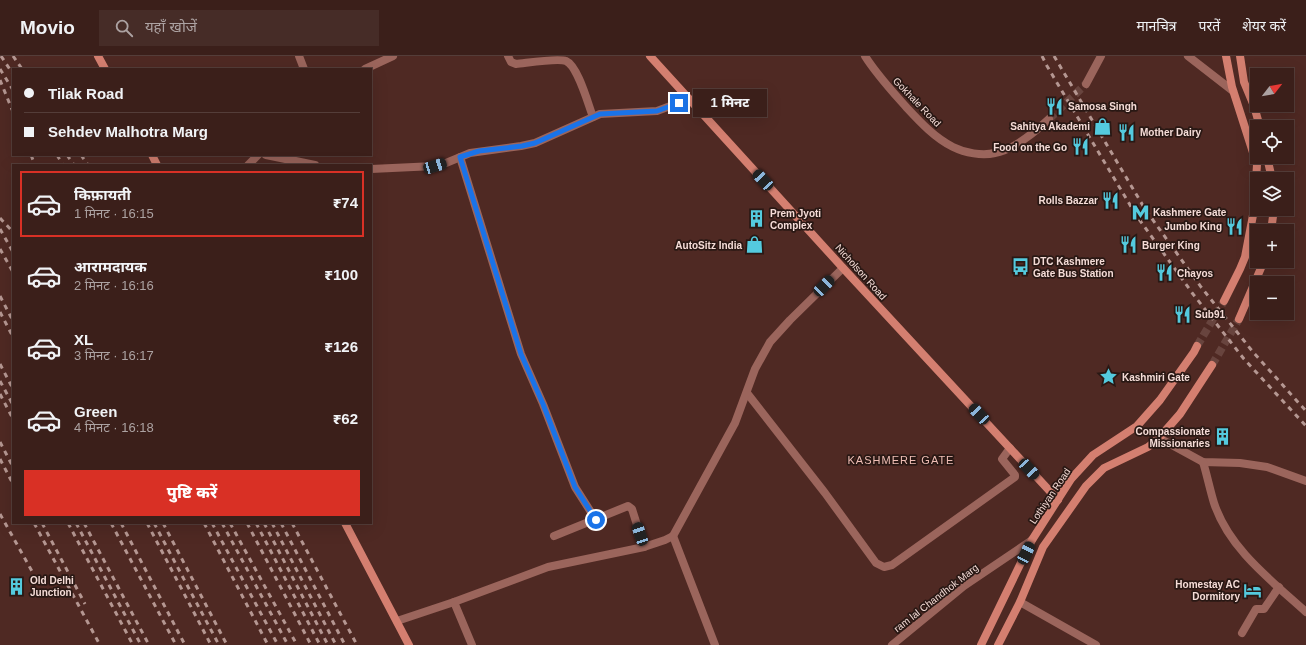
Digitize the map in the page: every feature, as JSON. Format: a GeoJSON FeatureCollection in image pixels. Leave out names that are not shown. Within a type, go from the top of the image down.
{"type":"FeatureCollection","features":[{"type":"Feature","properties":{"kind":"main road"},"geometry":{"type":"LineString","coordinates":[[98,56],[104,68]]}},
{"type":"Feature","properties":{"kind":"main road","name":"Nicholson Road"},"geometry":{"type":"LineString","coordinates":[[650,56],[843,268],[1058,500]]}},
{"type":"Feature","properties":{"kind":"main road"},"geometry":{"type":"LineString","coordinates":[[1224,301],[1245,257],[1254,210],[1256,165],[1233,91],[1226,56]]}},
{"type":"Feature","properties":{"kind":"main road"},"geometry":{"type":"LineString","coordinates":[[1240,56],[1244,82],[1258,120]]}},
{"type":"Feature","properties":{"kind":"main road"},"geometry":{"type":"LineString","coordinates":[[1239,319],[1261,268]]}},
{"type":"Feature","properties":{"kind":"main road","name":"Lothiyan Road"},"geometry":{"type":"LineString","coordinates":[[982,645],[1032,540],[1071,479],[1093,455],[1137,426],[1160,400],[1197,346]]}},
{"type":"Feature","properties":{"kind":"main road"},"geometry":{"type":"LineString","coordinates":[[998,645],[1020,602],[1043,547],[1086,486],[1104,468],[1148,447],[1159,438],[1180,414],[1212,365]]}},
{"type":"Feature","properties":{"kind":"main road"},"geometry":{"type":"LineString","coordinates":[[346,524],[409,645]]}},
{"type":"Feature","properties":{"kind":"street"},"geometry":{"type":"LineString","coordinates":[[299,56],[304,68]]}},
{"type":"Feature","properties":{"kind":"street"},"geometry":{"type":"LineString","coordinates":[[367,68],[393,56]]}},
{"type":"Feature","properties":{"kind":"street"},"geometry":{"type":"LineString","coordinates":[[508,56],[511,62],[516,64],[558,60],[569,63],[575,70],[593,117]]}},
{"type":"Feature","properties":{"kind":"street","name":"Gokhale Road"},"geometry":{"type":"LineString","coordinates":[[864,56],[888,86],[930,132],[954,148],[980,154],[1005,151],[1038,129],[1049,119]]}},
{"type":"Feature","properties":{"kind":"street"},"geometry":{"type":"LineString","coordinates":[[1086,84],[1101,56]]}},
{"type":"Feature","properties":{"kind":"street"},"geometry":{"type":"LineString","coordinates":[[1188,56],[1233,91]]}},
{"type":"Feature","properties":{"kind":"street"},"geometry":{"type":"LineString","coordinates":[[372,169],[435,166],[479,151],[535,143],[583,123],[600,114],[657,111],[689,99]]}},
{"type":"Feature","properties":{"kind":"street"},"geometry":{"type":"LineString","coordinates":[[249,164],[257,156]]}},
{"type":"Feature","properties":{"kind":"street"},"geometry":{"type":"LineString","coordinates":[[271,156],[310,164]]}},
{"type":"Feature","properties":{"kind":"street"},"geometry":{"type":"LineString","coordinates":[[460,157],[519,347],[575,487],[596,520]]}},
{"type":"Feature","properties":{"kind":"street"},"geometry":{"type":"LineString","coordinates":[[397,621],[454,602],[548,567],[644,547],[673,536],[735,423],[755,368],[770,342],[790,320],[843,268]]}},
{"type":"Feature","properties":{"kind":"street"},"geometry":{"type":"LineString","coordinates":[[747,393],[825,493],[876,563],[884,567],[892,565],[1015,477],[1016,475],[1002,459],[1010,448]]}},
{"type":"Feature","properties":{"kind":"street"},"geometry":{"type":"LineString","coordinates":[[1159,438],[1203,462],[1240,463],[1267,467],[1306,481]]}},
{"type":"Feature","properties":{"kind":"street"},"geometry":{"type":"LineString","coordinates":[[1203,462],[1214,504],[1229,533],[1252,561],[1306,612]]}},
{"type":"Feature","properties":{"kind":"street"},"geometry":{"type":"LineString","coordinates":[[554,536],[596,520],[626,506],[630,507],[644,547]]}},
{"type":"Feature","properties":{"kind":"street"},"geometry":{"type":"LineString","coordinates":[[673,536],[715,645]]}},
{"type":"Feature","properties":{"kind":"street","name":"ram lal Chandhok Marg"},"geometry":{"type":"LineString","coordinates":[[892,645],[964,586],[1032,540]]}},
{"type":"Feature","properties":{"kind":"street"},"geometry":{"type":"LineString","coordinates":[[1242,633],[1256,609],[1264,609],[1279,587]]}},
{"type":"Feature","properties":{"kind":"street"},"geometry":{"type":"LineString","coordinates":[[454,602],[472,645]]}},
{"type":"Feature","properties":{"kind":"street"},"geometry":{"type":"LineString","coordinates":[[1020,602],[1096,645]]}},
{"type":"Feature","properties":{"kind":"tunnel"},"geometry":{"type":"LineString","coordinates":[[1049,119],[1086,84]]}},
{"type":"Feature","properties":{"kind":"tunnel"},"geometry":{"type":"LineString","coordinates":[[1197,346],[1224,301]]}},
{"type":"Feature","properties":{"kind":"tunnel"},"geometry":{"type":"LineString","coordinates":[[1212,365],[1239,319]]}},
{"type":"Feature","properties":{"kind":"railway"},"geometry":{"type":"LineString","coordinates":[[1,56],[12,72]]}},
{"type":"Feature","properties":{"kind":"railway"},"geometry":{"type":"LineString","coordinates":[[13,56],[21,68]]}},
{"type":"Feature","properties":{"kind":"railway"},"geometry":{"type":"LineString","coordinates":[[1042,56],[1136,215],[1193,294],[1244,359],[1306,426]]}},
{"type":"Feature","properties":{"kind":"railway"},"geometry":{"type":"LineString","coordinates":[[1054,56],[1145,209],[1201,287],[1253,352],[1306,411]]}},
{"type":"Feature","properties":{"kind":"railway"},"geometry":{"type":"LineString","coordinates":[[0,69],[12,88]]}},
{"type":"Feature","properties":{"kind":"railway"},"geometry":{"type":"LineString","coordinates":[[0,80],[12,110]]}},
{"type":"Feature","properties":{"kind":"railway"},"geometry":{"type":"LineString","coordinates":[[31,156],[35,164]]}},
{"type":"Feature","properties":{"kind":"railway"},"geometry":{"type":"LineString","coordinates":[[58,156],[62,164]]}},
{"type":"Feature","properties":{"kind":"railway"},"geometry":{"type":"LineString","coordinates":[[68,156],[73,164]]}},
{"type":"Feature","properties":{"kind":"railway"},"geometry":{"type":"LineString","coordinates":[[82,156],[87,164]]}},
{"type":"Feature","properties":{"kind":"railway"},"geometry":{"type":"LineString","coordinates":[[0,218],[12,231]]}},
{"type":"Feature","properties":{"kind":"railway"},"geometry":{"type":"LineString","coordinates":[[0,229],[12,250]]}},
{"type":"Feature","properties":{"kind":"railway"},"geometry":{"type":"LineString","coordinates":[[0,249],[12,270]]}},
{"type":"Feature","properties":{"kind":"railway"},"geometry":{"type":"LineString","coordinates":[[0,296],[12,319]]}},
{"type":"Feature","properties":{"kind":"railway"},"geometry":{"type":"LineString","coordinates":[[0,312],[12,335]]}},
{"type":"Feature","properties":{"kind":"railway"},"geometry":{"type":"LineString","coordinates":[[0,364],[12,387]]}},
{"type":"Feature","properties":{"kind":"railway"},"geometry":{"type":"LineString","coordinates":[[0,381],[12,403]]}},
{"type":"Feature","properties":{"kind":"railway"},"geometry":{"type":"LineString","coordinates":[[0,394],[12,417]]}},
{"type":"Feature","properties":{"kind":"railway"},"geometry":{"type":"LineString","coordinates":[[0,442],[12,465]]}},
{"type":"Feature","properties":{"kind":"railway"},"geometry":{"type":"LineString","coordinates":[[0,459],[12,482]]}},
{"type":"Feature","properties":{"kind":"railway"},"geometry":{"type":"LineString","coordinates":[[0,514],[33,573]]}},
{"type":"Feature","properties":{"kind":"railway"},"geometry":{"type":"LineString","coordinates":[[35,524],[100,645]]}},
{"type":"Feature","properties":{"kind":"railway"},"geometry":{"type":"LineString","coordinates":[[43,524],[85,604]]}},
{"type":"Feature","properties":{"kind":"railway"},"geometry":{"type":"LineString","coordinates":[[69,524],[133,645]]}},
{"type":"Feature","properties":{"kind":"railway"},"geometry":{"type":"LineString","coordinates":[[77,524],[141,645]]}},
{"type":"Feature","properties":{"kind":"railway"},"geometry":{"type":"LineString","coordinates":[[85,524],[149,645]]}},
{"type":"Feature","properties":{"kind":"railway"},"geometry":{"type":"LineString","coordinates":[[112,524],[176,645]]}},
{"type":"Feature","properties":{"kind":"railway"},"geometry":{"type":"LineString","coordinates":[[122,524],[185,645]]}},
{"type":"Feature","properties":{"kind":"railway"},"geometry":{"type":"LineString","coordinates":[[148,524],[211,645]]}},
{"type":"Feature","properties":{"kind":"railway"},"geometry":{"type":"LineString","coordinates":[[155,524],[219,645]]}},
{"type":"Feature","properties":{"kind":"railway"},"geometry":{"type":"LineString","coordinates":[[164,524],[227,645]]}},
{"type":"Feature","properties":{"kind":"railway"},"geometry":{"type":"LineString","coordinates":[[205,524],[268,645]]}},
{"type":"Feature","properties":{"kind":"railway"},"geometry":{"type":"LineString","coordinates":[[213,524],[278,645]]}},
{"type":"Feature","properties":{"kind":"railway"},"geometry":{"type":"LineString","coordinates":[[223,524],[288,645]]}},
{"type":"Feature","properties":{"kind":"railway"},"geometry":{"type":"LineString","coordinates":[[231,524],[297,645]]}},
{"type":"Feature","properties":{"kind":"railway"},"geometry":{"type":"LineString","coordinates":[[248,524],[311,645]]}},
{"type":"Feature","properties":{"kind":"railway"},"geometry":{"type":"LineString","coordinates":[[257,524],[320,645]]}},
{"type":"Feature","properties":{"kind":"railway"},"geometry":{"type":"LineString","coordinates":[[265,524],[328,645]]}},
{"type":"Feature","properties":{"kind":"railway"},"geometry":{"type":"LineString","coordinates":[[273,524],[336,645]]}},
{"type":"Feature","properties":{"kind":"railway"},"geometry":{"type":"LineString","coordinates":[[282,524],[345,645]]}},
{"type":"Feature","properties":{"kind":"railway"},"geometry":{"type":"LineString","coordinates":[[293,524],[357,645]]}},
{"type":"Feature","properties":{"kind":"place","name":"Samosa Singh"},"geometry":{"type":"Point","coordinates":[1055,106]}},
{"type":"Feature","properties":{"kind":"place","name":"Sahitya Akademi"},"geometry":{"type":"Point","coordinates":[1103,126]}},
{"type":"Feature","properties":{"kind":"place","name":"Mother Dairy"},"geometry":{"type":"Point","coordinates":[1127,132]}},
{"type":"Feature","properties":{"kind":"place","name":"Food on the Go"},"geometry":{"type":"Point","coordinates":[1080,147]}},
{"type":"Feature","properties":{"kind":"place","name":"Rolls Bazzar"},"geometry":{"type":"Point","coordinates":[1111,200]}},
{"type":"Feature","properties":{"kind":"place","name":"Kashmere Gate"},"geometry":{"type":"Point","coordinates":[1140,212]}},
{"type":"Feature","properties":{"kind":"place","name":"Prem Jyoti Complex"},"geometry":{"type":"Point","coordinates":[757,219]}},
{"type":"Feature","properties":{"kind":"place","name":"Jumbo King"},"geometry":{"type":"Point","coordinates":[1235,226]}},
{"type":"Feature","properties":{"kind":"place","name":"AutoSitz India"},"geometry":{"type":"Point","coordinates":[755,245]}},
{"type":"Feature","properties":{"kind":"place","name":"Burger King"},"geometry":{"type":"Point","coordinates":[1129,245]}},
{"type":"Feature","properties":{"kind":"place","name":"DTC Kashmere Gate Bus Station"},"geometry":{"type":"Point","coordinates":[1020,267]}},
{"type":"Feature","properties":{"kind":"place","name":"Chayos"},"geometry":{"type":"Point","coordinates":[1164,273]}},
{"type":"Feature","properties":{"kind":"place","name":"Sub91"},"geometry":{"type":"Point","coordinates":[1182,314]}},
{"type":"Feature","properties":{"kind":"place","name":"Kashmiri Gate"},"geometry":{"type":"Point","coordinates":[1109,377]}},
{"type":"Feature","properties":{"kind":"place","name":"Compassionate Missionaries"},"geometry":{"type":"Point","coordinates":[1223,437]}},
{"type":"Feature","properties":{"kind":"place","name":"Old Delhi Junction"},"geometry":{"type":"Point","coordinates":[17,586]}},
{"type":"Feature","properties":{"kind":"place","name":"Homestay AC Dormitory"},"geometry":{"type":"Point","coordinates":[1253,590]}},
{"type":"Feature","properties":{"kind":"district","name":"KASHMERE GATE"},"geometry":{"type":"Point","coordinates":[901,460]}},
{"type":"Feature","properties":{"kind":"route"},"geometry":{"type":"LineString","coordinates":[[596,520],[575,487],[543,404],[521,354],[460,157],[479,151],[535,143],[583,123],[600,114],[646,113],[669,108],[679,103]]}}]}
